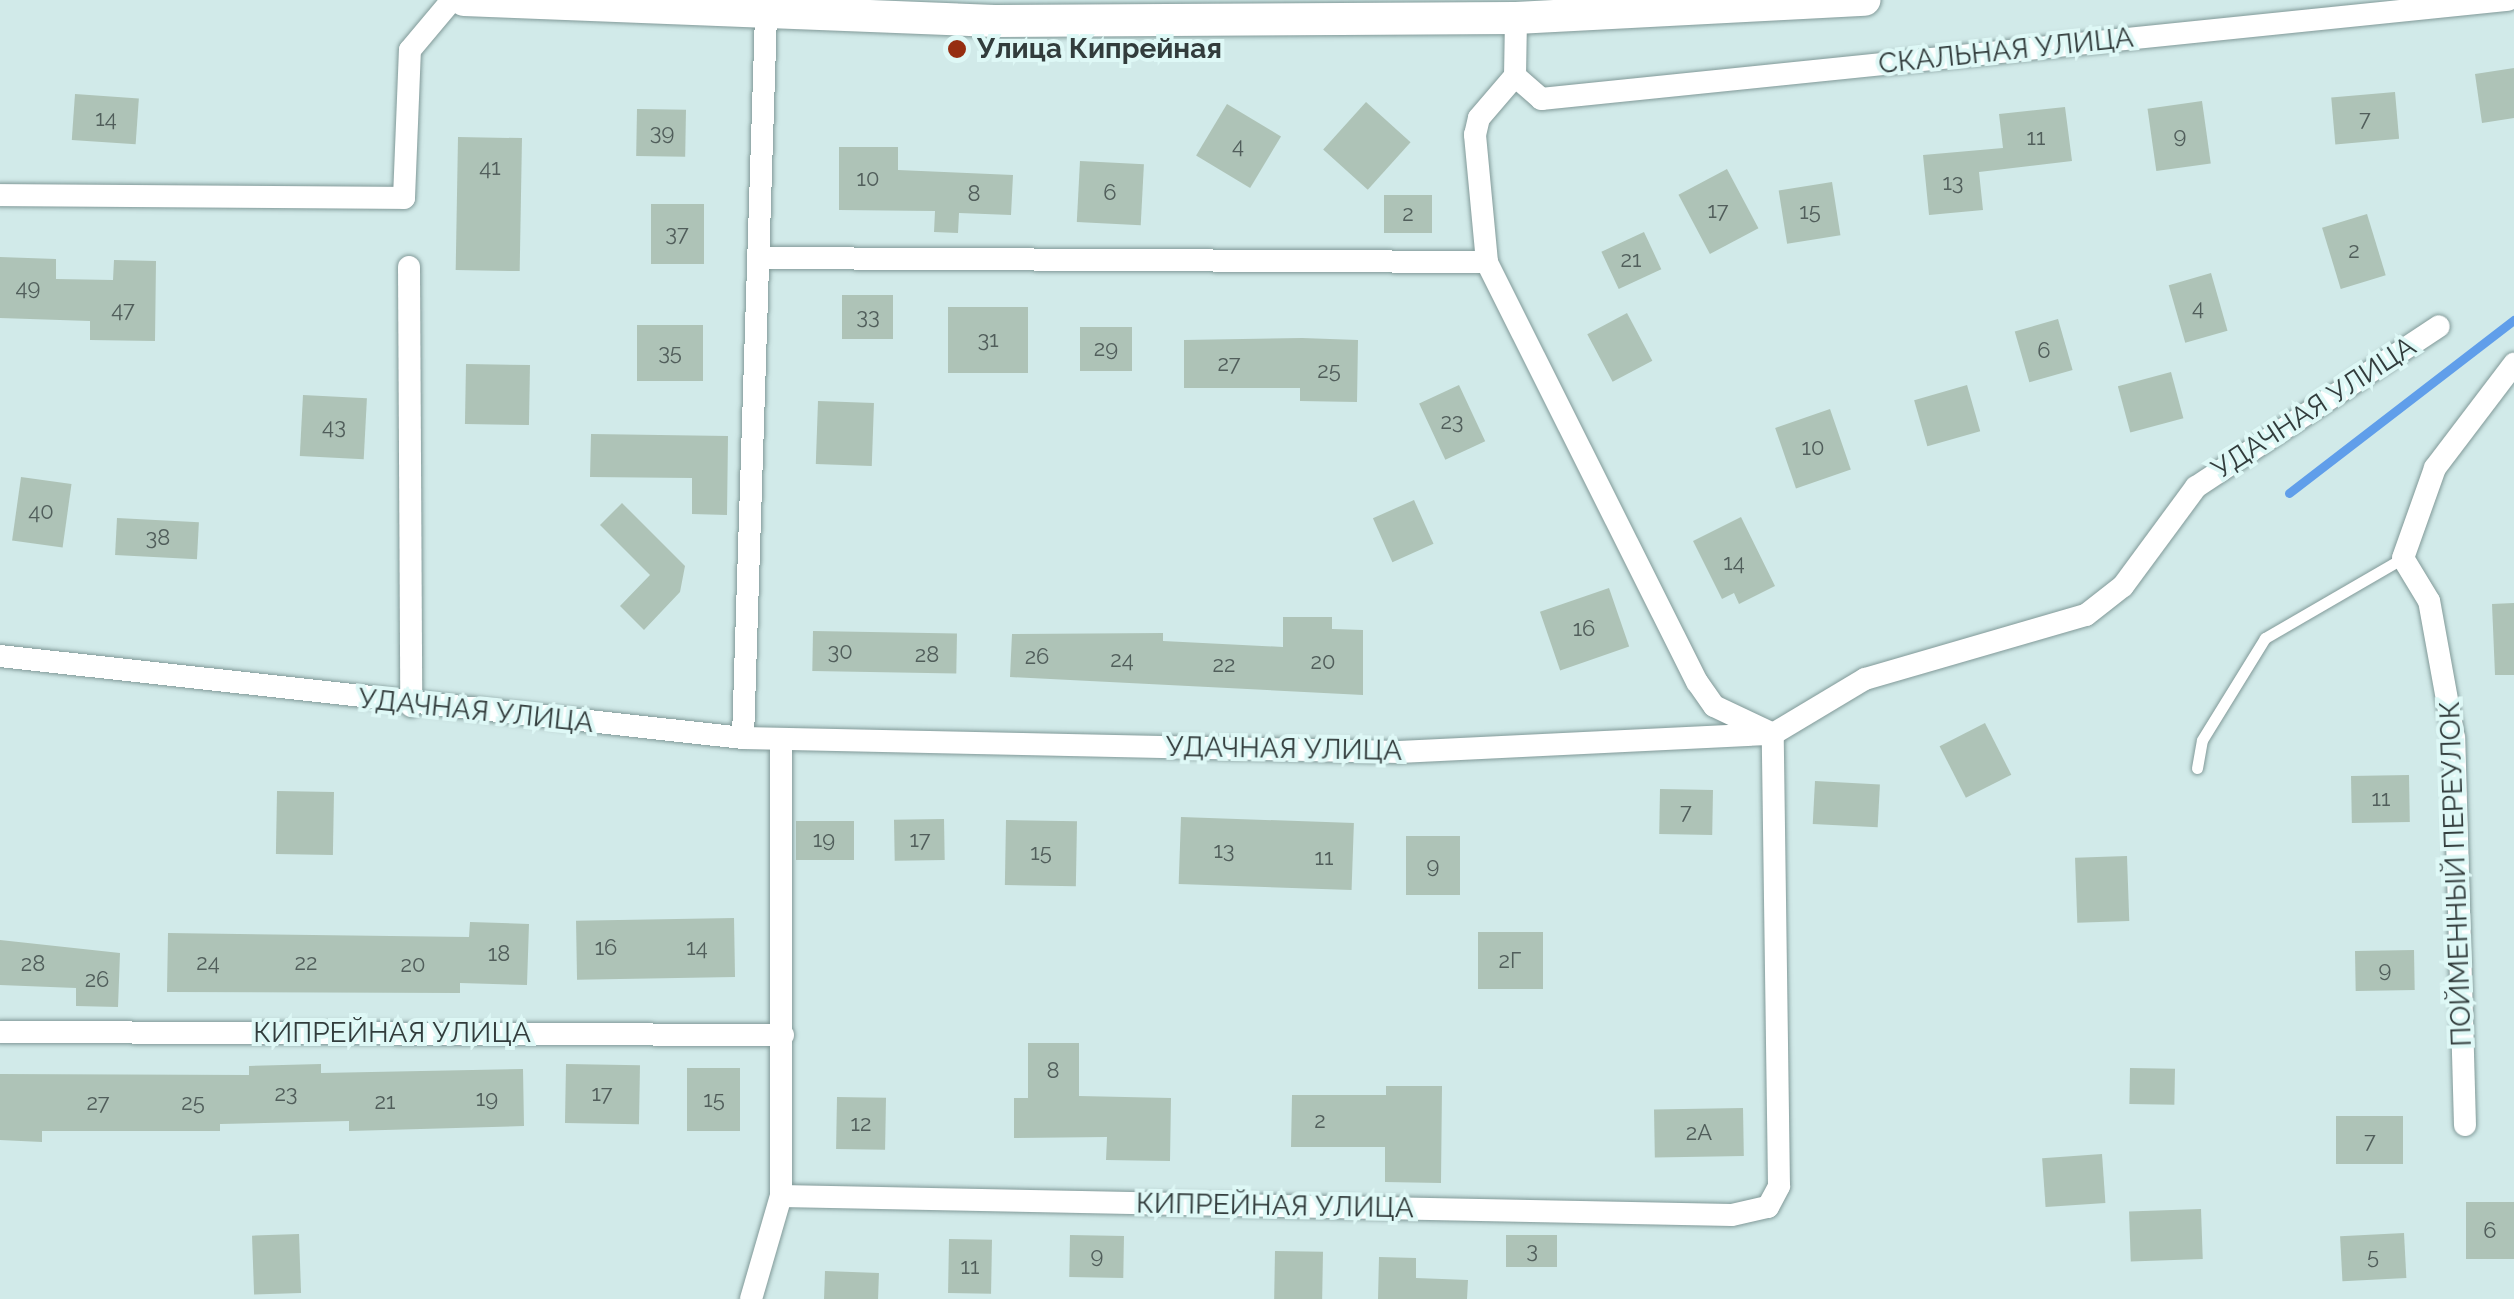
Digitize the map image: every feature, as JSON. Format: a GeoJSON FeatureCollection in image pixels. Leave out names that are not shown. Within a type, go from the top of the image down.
{"type":"FeatureCollection","features":[{"type":"Feature","properties":{"kind":"main road"},"geometry":{"type":"LineString","coordinates":[[464,0],[995,21],[1516,18],[1865,0]]}},
{"type":"Feature","properties":{"kind":"street"},"geometry":{"type":"LineString","coordinates":[[0,194],[404,198],[410,50],[452,0]]}},
{"type":"Feature","properties":{"kind":"street","name":"СКАЛЬНАЯ УЛИЦА"},"geometry":{"type":"LineString","coordinates":[[1515,76],[1541,99],[2297,11],[2508,0]]}},
{"type":"Feature","properties":{"kind":"street"},"geometry":{"type":"LineString","coordinates":[[743,738],[764,258],[766,13]]}},
{"type":"Feature","properties":{"kind":"street"},"geometry":{"type":"LineString","coordinates":[[1516,18],[1515,76],[1479,118],[1475,134],[1486,262],[1697,682],[1714,706],[1773,734]]}},
{"type":"Feature","properties":{"kind":"street"},"geometry":{"type":"LineString","coordinates":[[764,258],[1486,262]]}},
{"type":"Feature","properties":{"kind":"street"},"geometry":{"type":"LineString","coordinates":[[409,267],[411,706]]}},
{"type":"Feature","properties":{"kind":"street","name":"УДАЧНАЯ УЛИЦА"},"geometry":{"type":"LineString","coordinates":[[0,656],[411,706],[743,738],[1399,752],[1773,734],[1864,679],[2086,615],[2123,586],[2196,487],[2439,326]]}},
{"type":"Feature","properties":{"kind":"street"},"geometry":{"type":"LineString","coordinates":[[2403,558],[2435,468],[2514,364]]}},
{"type":"Feature","properties":{"kind":"street","name":"ПОЙМЕННЫЙ ПЕРЕУЛОК"},"geometry":{"type":"LineString","coordinates":[[2403,558],[2429,601],[2454,738],[2465,1125]]}},
{"type":"Feature","properties":{"kind":"street","name":"КИПРЕЙНАЯ УЛИЦА"},"geometry":{"type":"LineString","coordinates":[[781,1196],[1732,1215],[1768,1207],[1780,1186],[1773,734]]}},
{"type":"Feature","properties":{"kind":"street"},"geometry":{"type":"LineString","coordinates":[[750,1299],[781,1196],[782,739]]}},
{"type":"Feature","properties":{"kind":"street","name":"КИПРЕЙНАЯ УЛИЦА"},"geometry":{"type":"LineString","coordinates":[[0,1032],[783,1035]]}},
{"type":"Feature","properties":{"kind":"lane"},"geometry":{"type":"LineString","coordinates":[[2197,768],[2202,740],[2265,638],[2403,558]]}},
{"type":"Feature","properties":{"kind":"building"},"geometry":{"type":"Polygon","coordinates":[[[2514,68],[2514,118],[2482,123],[2475,74],[2514,68]]]}},
{"type":"Feature","properties":{"kind":"building"},"geometry":{"type":"Polygon","coordinates":[[[2395,92],[2399,139],[2335,144],[2331,98],[2395,92]]]}},
{"type":"Feature","properties":{"kind":"building"},"geometry":{"type":"Polygon","coordinates":[[[75,94],[139,98],[136,144],[72,140],[75,94]]]}},
{"type":"Feature","properties":{"kind":"building"},"geometry":{"type":"Polygon","coordinates":[[[2202,101],[2211,163],[2156,171],[2148,109],[2202,101]]]}},
{"type":"Feature","properties":{"kind":"building"},"geometry":{"type":"Polygon","coordinates":[[[1366,102],[1411,142],[1368,190],[1323,150],[1366,102]]]}},
{"type":"Feature","properties":{"kind":"building"},"geometry":{"type":"Polygon","coordinates":[[[1227,104],[1281,136],[1250,188],[1196,155],[1227,104]]]}},
{"type":"Feature","properties":{"kind":"building"},"geometry":{"type":"Polygon","coordinates":[[[2065,107],[2072,161],[1979,172],[1983,210],[1929,215],[1923,155],[2003,148],[1999,114],[2065,107]]]}},
{"type":"Feature","properties":{"kind":"building"},"geometry":{"type":"Polygon","coordinates":[[[637,109],[686,110],[685,157],[636,156],[637,109]]]}},
{"type":"Feature","properties":{"kind":"building"},"geometry":{"type":"Polygon","coordinates":[[[458,137],[522,138],[520,271],[456,270],[458,137]]]}},
{"type":"Feature","properties":{"kind":"building"},"geometry":{"type":"Polygon","coordinates":[[[839,147],[898,147],[898,170],[1013,175],[1011,215],[959,213],[958,233],[934,232],[935,211],[839,210],[839,147]]]}},
{"type":"Feature","properties":{"kind":"building"},"geometry":{"type":"Polygon","coordinates":[[[1080,161],[1144,164],[1141,225],[1077,222],[1080,161]]]}},
{"type":"Feature","properties":{"kind":"building"},"geometry":{"type":"Polygon","coordinates":[[[1727,169],[1758,228],[1710,254],[1678,195],[1727,169]]]}},
{"type":"Feature","properties":{"kind":"building"},"geometry":{"type":"Polygon","coordinates":[[[1832,182],[1840,235],[1787,244],[1779,190],[1832,182]]]}},
{"type":"Feature","properties":{"kind":"building"},"geometry":{"type":"Polygon","coordinates":[[[1384,195],[1432,195],[1432,233],[1384,233],[1384,195]]]}},
{"type":"Feature","properties":{"kind":"building"},"geometry":{"type":"Polygon","coordinates":[[[651,204],[704,204],[704,264],[651,264],[651,204]]]}},
{"type":"Feature","properties":{"kind":"building"},"geometry":{"type":"Polygon","coordinates":[[[2367,214],[2386,275],[2341,289],[2322,228],[2367,214]]]}},
{"type":"Feature","properties":{"kind":"building"},"geometry":{"type":"Polygon","coordinates":[[[1644,232],[1661,269],[1619,289],[1601,252],[1644,232]]]}},
{"type":"Feature","properties":{"kind":"building"},"geometry":{"type":"Polygon","coordinates":[[[0,257],[56,259],[56,279],[113,280],[114,260],[156,261],[155,341],[90,340],[90,321],[0,318],[0,257]]]}},
{"type":"Feature","properties":{"kind":"building"},"geometry":{"type":"Polygon","coordinates":[[[2211,273],[2228,331],[2185,343],[2169,285],[2211,273]]]}},
{"type":"Feature","properties":{"kind":"building"},"geometry":{"type":"Polygon","coordinates":[[[842,295],[893,295],[893,339],[842,339],[842,295]]]}},
{"type":"Feature","properties":{"kind":"building"},"geometry":{"type":"Polygon","coordinates":[[[948,307],[1028,307],[1028,373],[948,373],[948,307]]]}},
{"type":"Feature","properties":{"kind":"building"},"geometry":{"type":"Polygon","coordinates":[[[1627,313],[1652,361],[1613,382],[1587,334],[1627,313]]]}},
{"type":"Feature","properties":{"kind":"building"},"geometry":{"type":"Polygon","coordinates":[[[2058,319],[2073,370],[2029,382],[2015,331],[2058,319]]]}},
{"type":"Feature","properties":{"kind":"building"},"geometry":{"type":"Polygon","coordinates":[[[637,325],[703,325],[703,381],[637,381],[637,325]]]}},
{"type":"Feature","properties":{"kind":"building"},"geometry":{"type":"Polygon","coordinates":[[[1080,327],[1132,327],[1132,371],[1080,371],[1080,327]]]}},
{"type":"Feature","properties":{"kind":"building"},"geometry":{"type":"Polygon","coordinates":[[[1184,340],[1358,340],[1357,402],[1300,401],[1300,388],[1184,388],[1184,340]]]}},
{"type":"Feature","properties":{"kind":"building"},"geometry":{"type":"Polygon","coordinates":[[[466,364],[530,365],[529,425],[465,424],[466,364]]]}},
{"type":"Feature","properties":{"kind":"building"},"geometry":{"type":"Polygon","coordinates":[[[2171,372],[2183,418],[2130,433],[2118,386],[2171,372]]]}},
{"type":"Feature","properties":{"kind":"building"},"geometry":{"type":"Polygon","coordinates":[[[1459,385],[1485,441],[1445,460],[1419,404],[1459,385]]]}},
{"type":"Feature","properties":{"kind":"building"},"geometry":{"type":"Polygon","coordinates":[[[1967,385],[1980,431],[1927,446],[1914,400],[1967,385]]]}},
{"type":"Feature","properties":{"kind":"building"},"geometry":{"type":"Polygon","coordinates":[[[303,395],[367,398],[364,459],[300,456],[303,395]]]}},
{"type":"Feature","properties":{"kind":"building"},"geometry":{"type":"Polygon","coordinates":[[[818,401],[874,403],[872,466],[816,464],[818,401]]]}},
{"type":"Feature","properties":{"kind":"building"},"geometry":{"type":"Polygon","coordinates":[[[1830,409],[1851,470],[1796,488],[1775,428],[1830,409]]]}},
{"type":"Feature","properties":{"kind":"building"},"geometry":{"type":"Polygon","coordinates":[[[591,434],[728,436],[727,515],[692,514],[692,478],[590,477],[591,434]]]}},
{"type":"Feature","properties":{"kind":"building"},"geometry":{"type":"Polygon","coordinates":[[[21,477],[72,484],[63,547],[12,540],[21,477]]]}},
{"type":"Feature","properties":{"kind":"building"},"geometry":{"type":"Polygon","coordinates":[[[1414,500],[1434,544],[1392,562],[1373,518],[1414,500]]]}},
{"type":"Feature","properties":{"kind":"building"},"geometry":{"type":"Polygon","coordinates":[[[622,503],[685,566],[680,592],[644,630],[620,606],[650,575],[600,525],[622,503]]]}},
{"type":"Feature","properties":{"kind":"building"},"geometry":{"type":"Polygon","coordinates":[[[1741,517],[1775,586],[1739,604],[1734,593],[1722,599],[1693,541],[1741,517]]]}},
{"type":"Feature","properties":{"kind":"building"},"geometry":{"type":"Polygon","coordinates":[[[117,518],[199,522],[197,559],[115,555],[117,518]]]}},
{"type":"Feature","properties":{"kind":"building"},"geometry":{"type":"Polygon","coordinates":[[[1609,588],[1629,647],[1560,670],[1540,612],[1609,588]]]}},
{"type":"Feature","properties":{"kind":"building"},"geometry":{"type":"Polygon","coordinates":[[[2514,603],[2514,675],[2495,675],[2492,604],[2514,603]]]}},
{"type":"Feature","properties":{"kind":"building"},"geometry":{"type":"Polygon","coordinates":[[[1283,617],[1332,617],[1332,629],[1363,630],[1363,695],[1010,677],[1012,634],[1163,633],[1163,641],[1283,647],[1283,617]]]}},
{"type":"Feature","properties":{"kind":"building"},"geometry":{"type":"Polygon","coordinates":[[[813,631],[957,634],[956,674],[812,671],[813,631]]]}},
{"type":"Feature","properties":{"kind":"building"},"geometry":{"type":"Polygon","coordinates":[[[1985,723],[2011,775],[1966,798],[1940,746],[1985,723]]]}},
{"type":"Feature","properties":{"kind":"building"},"geometry":{"type":"Polygon","coordinates":[[[2409,775],[2410,822],[2352,823],[2351,776],[2409,775]]]}},
{"type":"Feature","properties":{"kind":"building"},"geometry":{"type":"Polygon","coordinates":[[[1815,781],[1880,784],[1878,827],[1813,824],[1815,781]]]}},
{"type":"Feature","properties":{"kind":"building"},"geometry":{"type":"Polygon","coordinates":[[[1660,789],[1713,790],[1712,835],[1659,834],[1660,789]]]}},
{"type":"Feature","properties":{"kind":"building"},"geometry":{"type":"Polygon","coordinates":[[[277,791],[334,792],[333,855],[276,854],[277,791]]]}},
{"type":"Feature","properties":{"kind":"building"},"geometry":{"type":"Polygon","coordinates":[[[1181,817],[1354,823],[1352,890],[1179,884],[1181,817]]]}},
{"type":"Feature","properties":{"kind":"building"},"geometry":{"type":"Polygon","coordinates":[[[944,819],[945,860],[895,861],[894,820],[944,819]]]}},
{"type":"Feature","properties":{"kind":"building"},"geometry":{"type":"Polygon","coordinates":[[[1006,820],[1077,821],[1076,886],[1005,885],[1006,820]]]}},
{"type":"Feature","properties":{"kind":"building"},"geometry":{"type":"Polygon","coordinates":[[[796,821],[854,821],[854,860],[796,860],[796,821]]]}},
{"type":"Feature","properties":{"kind":"building"},"geometry":{"type":"Polygon","coordinates":[[[1406,836],[1460,836],[1460,895],[1406,895],[1406,836]]]}},
{"type":"Feature","properties":{"kind":"building"},"geometry":{"type":"Polygon","coordinates":[[[2127,856],[2129,921],[2077,923],[2075,858],[2127,856]]]}},
{"type":"Feature","properties":{"kind":"building"},"geometry":{"type":"Polygon","coordinates":[[[734,918],[735,977],[577,980],[576,921],[734,918]]]}},
{"type":"Feature","properties":{"kind":"building"},"geometry":{"type":"Polygon","coordinates":[[[470,922],[529,924],[527,985],[460,983],[460,993],[167,992],[168,933],[469,937],[470,922]]]}},
{"type":"Feature","properties":{"kind":"building"},"geometry":{"type":"Polygon","coordinates":[[[1478,932],[1543,932],[1543,989],[1478,989],[1478,932]]]}},
{"type":"Feature","properties":{"kind":"building"},"geometry":{"type":"Polygon","coordinates":[[[0,940],[120,953],[118,1007],[76,1006],[76,988],[0,985],[0,940]]]}},
{"type":"Feature","properties":{"kind":"building"},"geometry":{"type":"Polygon","coordinates":[[[2414,950],[2415,990],[2356,991],[2355,951],[2414,950]]]}},
{"type":"Feature","properties":{"kind":"building"},"geometry":{"type":"Polygon","coordinates":[[[1028,1043],[1079,1043],[1079,1096],[1171,1098],[1170,1161],[1106,1160],[1107,1137],[1014,1138],[1014,1098],[1028,1098],[1028,1043]]]}},
{"type":"Feature","properties":{"kind":"building"},"geometry":{"type":"Polygon","coordinates":[[[321,1064],[321,1073],[523,1069],[524,1126],[349,1131],[349,1121],[220,1124],[220,1131],[42,1131],[42,1142],[0,1140],[0,1074],[249,1075],[249,1066],[321,1064]]]}},
{"type":"Feature","properties":{"kind":"building"},"geometry":{"type":"Polygon","coordinates":[[[566,1064],[640,1065],[639,1124],[565,1123],[566,1064]]]}},
{"type":"Feature","properties":{"kind":"building"},"geometry":{"type":"Polygon","coordinates":[[[687,1068],[740,1068],[740,1131],[687,1131],[687,1068]]]}},
{"type":"Feature","properties":{"kind":"building"},"geometry":{"type":"Polygon","coordinates":[[[2130,1068],[2175,1069],[2174,1105],[2129,1104],[2130,1068]]]}},
{"type":"Feature","properties":{"kind":"building"},"geometry":{"type":"Polygon","coordinates":[[[1386,1086],[1442,1086],[1441,1183],[1385,1182],[1385,1147],[1291,1147],[1292,1095],[1386,1095],[1386,1086]]]}},
{"type":"Feature","properties":{"kind":"building"},"geometry":{"type":"Polygon","coordinates":[[[837,1097],[886,1098],[885,1150],[836,1149],[837,1097]]]}},
{"type":"Feature","properties":{"kind":"building"},"geometry":{"type":"Polygon","coordinates":[[[1743,1108],[1744,1156],[1655,1158],[1654,1110],[1743,1108]]]}},
{"type":"Feature","properties":{"kind":"building"},"geometry":{"type":"Polygon","coordinates":[[[2336,1116],[2403,1116],[2403,1164],[2336,1164],[2336,1116]]]}},
{"type":"Feature","properties":{"kind":"building"},"geometry":{"type":"Polygon","coordinates":[[[2102,1154],[2105,1203],[2046,1207],[2042,1158],[2102,1154]]]}},
{"type":"Feature","properties":{"kind":"building"},"geometry":{"type":"Polygon","coordinates":[[[2466,1202],[2514,1202],[2514,1259],[2466,1259],[2466,1202]]]}},
{"type":"Feature","properties":{"kind":"building"},"geometry":{"type":"Polygon","coordinates":[[[2201,1209],[2203,1259],[2131,1261],[2129,1212],[2201,1209]]]}},
{"type":"Feature","properties":{"kind":"building"},"geometry":{"type":"Polygon","coordinates":[[[2404,1233],[2406,1278],[2342,1281],[2340,1236],[2404,1233]]]}},
{"type":"Feature","properties":{"kind":"building"},"geometry":{"type":"Polygon","coordinates":[[[299,1234],[301,1293],[254,1295],[252,1236],[299,1234]]]}},
{"type":"Feature","properties":{"kind":"building"},"geometry":{"type":"Polygon","coordinates":[[[1070,1235],[1124,1236],[1123,1278],[1069,1277],[1070,1235]]]}},
{"type":"Feature","properties":{"kind":"building"},"geometry":{"type":"Polygon","coordinates":[[[1506,1235],[1557,1235],[1557,1267],[1506,1267],[1506,1235]]]}},
{"type":"Feature","properties":{"kind":"building"},"geometry":{"type":"Polygon","coordinates":[[[949,1239],[992,1240],[991,1294],[948,1293],[949,1239]]]}},
{"type":"Feature","properties":{"kind":"building"},"geometry":{"type":"Polygon","coordinates":[[[1275,1251],[1323,1252],[1322,1299],[1274,1299],[1275,1251]]]}},
{"type":"Feature","properties":{"kind":"building"},"geometry":{"type":"Polygon","coordinates":[[[1379,1257],[1416,1258],[1416,1278],[1468,1280],[1467,1299],[1378,1299],[1379,1257]]]}},
{"type":"Feature","properties":{"kind":"building"},"geometry":{"type":"Polygon","coordinates":[[[825,1271],[879,1273],[878,1299],[824,1299],[825,1271]]]}},
{"type":"Feature","properties":{"kind":"waterway"},"geometry":{"type":"LineString","coordinates":[[2289,493],[2514,320]]}},
{"type":"Feature","properties":{"kind":"place","name":"Улица Кипрейная"},"geometry":{"type":"Point","coordinates":[957,49]}}]}
